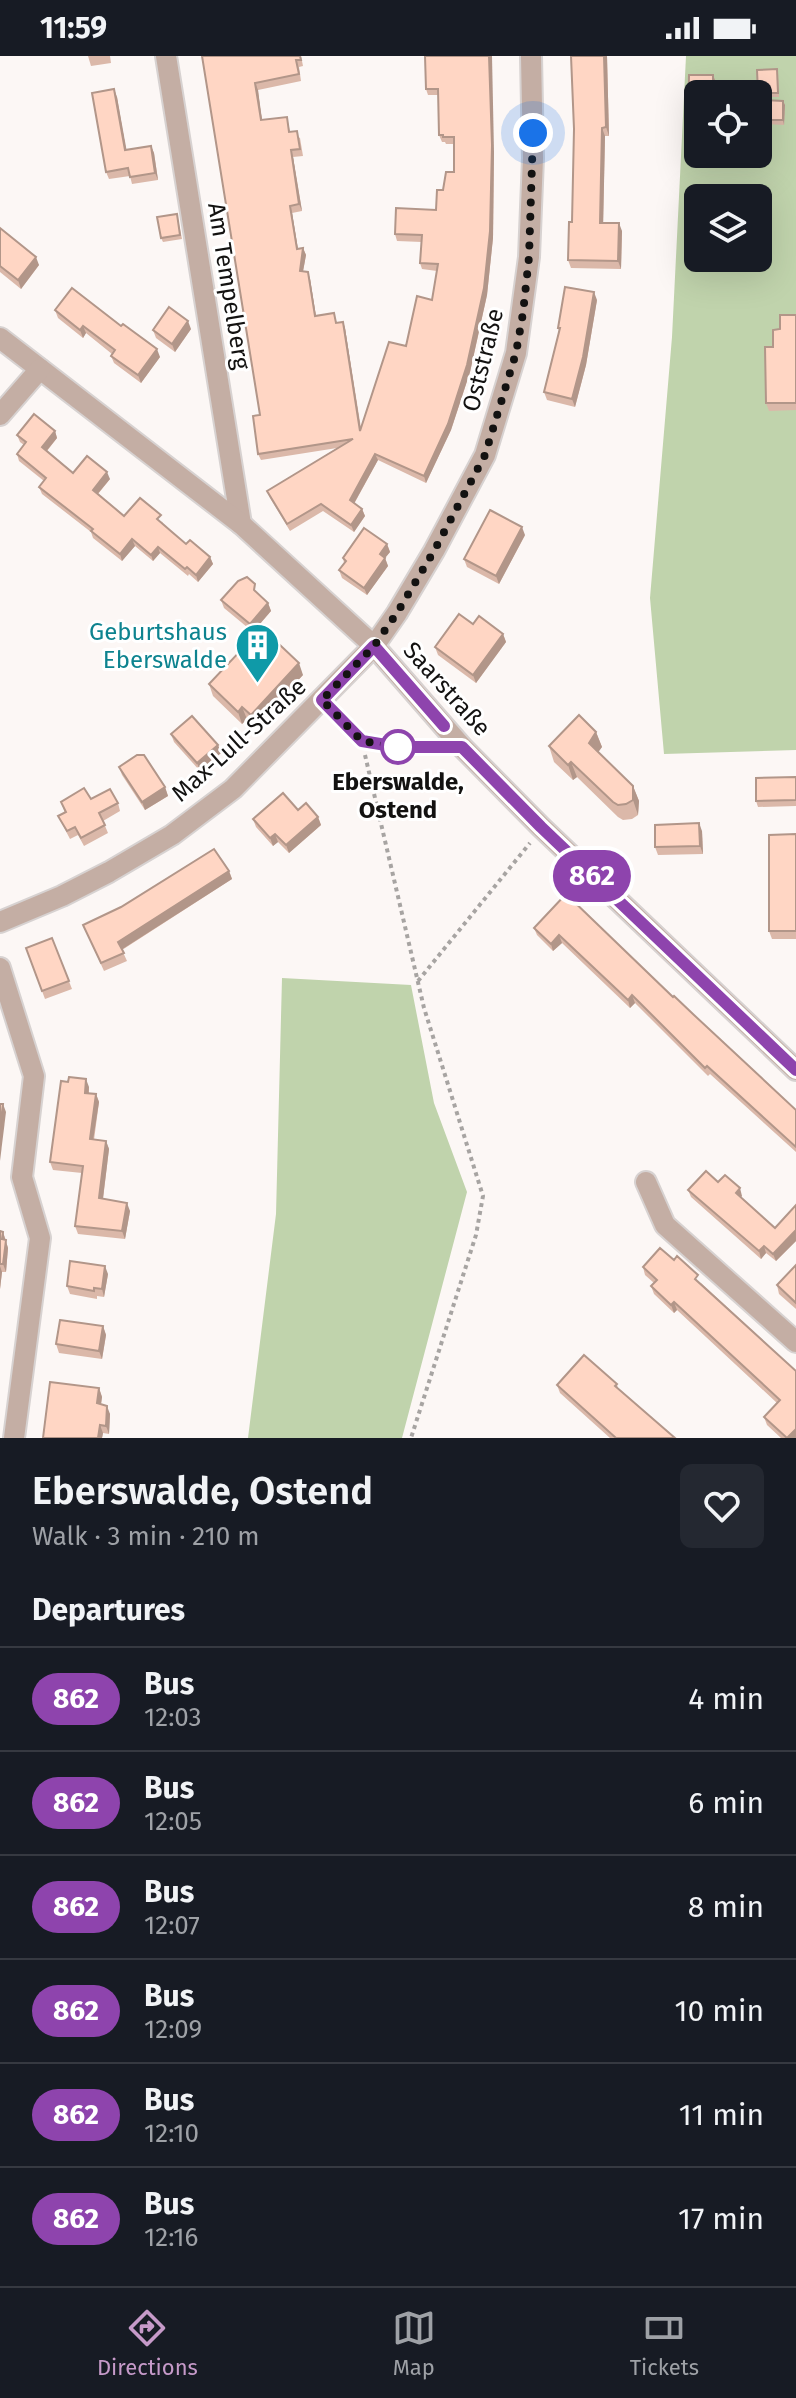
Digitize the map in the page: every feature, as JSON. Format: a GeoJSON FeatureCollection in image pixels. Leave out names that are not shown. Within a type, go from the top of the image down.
{"type":"FeatureCollection","features":[{"type":"Feature","properties":{"kind":"street","name":"Am Tempelberg"},"geometry":{"type":"LineString","coordinates":[[166,56],[241,524]]}},
{"type":"Feature","properties":{"kind":"street","name":"Oststraße"},"geometry":{"type":"LineString","coordinates":[[374,646],[434,551],[485,455],[516,353],[529,257],[533,158],[531,56]]}},
{"type":"Feature","properties":{"kind":"street","name":"Saarstraße"},"geometry":{"type":"LineString","coordinates":[[0,338],[241,524],[374,646],[462,747],[541,827],[796,1070]]}},
{"type":"Feature","properties":{"kind":"street"},"geometry":{"type":"LineString","coordinates":[[0,415],[40,369]]}},
{"type":"Feature","properties":{"kind":"street","name":"Max-Lull-Straße"},"geometry":{"type":"LineString","coordinates":[[0,922],[97,878],[172,835],[233,789],[374,646]]}},
{"type":"Feature","properties":{"kind":"street"},"geometry":{"type":"LineString","coordinates":[[0,968],[34,1076],[22,1177],[40,1238],[14,1438]]}},
{"type":"Feature","properties":{"kind":"street"},"geometry":{"type":"LineString","coordinates":[[646,1182],[665,1225],[796,1342]]}},
{"type":"Feature","properties":{"kind":"lane"},"geometry":{"type":"LineString","coordinates":[[322,700],[362,741],[398,747],[462,747]]}},
{"type":"Feature","properties":{"kind":"path"},"geometry":{"type":"LineString","coordinates":[[362,741],[424,1008],[483,1196],[476,1235],[411,1438]]}},
{"type":"Feature","properties":{"kind":"path"},"geometry":{"type":"LineString","coordinates":[[418,981],[541,827]]}},
{"type":"Feature","properties":{"kind":"green space"},"geometry":{"type":"Polygon","coordinates":[[[686,56],[796,56],[796,750],[664,754],[650,598],[672,337],[684,96],[684,168],[772,168],[772,80],[685,80],[686,56]]]}},
{"type":"Feature","properties":{"kind":"green space"},"geometry":{"type":"Polygon","coordinates":[[[282,978],[411,985],[434,1103],[467,1192],[402,1438],[248,1438],[276,1214],[282,978]]]}},
{"type":"Feature","properties":{"kind":"building"},"geometry":{"type":"Polygon","coordinates":[[[202,56],[300,56],[301,60],[296,60],[299,74],[255,83],[261,120],[287,117],[289,132],[297,131],[300,149],[291,150],[299,204],[290,206],[297,249],[303,248],[300,271],[308,272],[315,316],[334,313],[336,323],[343,322],[360,431],[389,342],[406,346],[417,296],[432,300],[438,264],[420,263],[422,235],[395,234],[396,208],[436,210],[437,190],[443,190],[446,172],[454,172],[454,137],[439,135],[438,89],[426,89],[425,56],[489,56],[492,145],[490,231],[484,288],[467,365],[448,424],[424,476],[375,454],[350,500],[362,509],[351,525],[321,504],[287,524],[267,491],[353,439],[258,454],[253,416],[260,415],[202,56]]]}},
{"type":"Feature","properties":{"kind":"building"},"geometry":{"type":"Polygon","coordinates":[[[571,56],[604,56],[606,127],[602,128],[600,223],[619,223],[618,261],[568,260],[574,129],[571,56]]]}},
{"type":"Feature","properties":{"kind":"building"},"geometry":{"type":"Polygon","coordinates":[[[777,69],[778,93],[772,93],[772,80],[757,80],[757,70],[777,69]]]}},
{"type":"Feature","properties":{"kind":"building"},"geometry":{"type":"Polygon","coordinates":[[[689,75],[713,75],[713,80],[689,80],[689,75]]]}},
{"type":"Feature","properties":{"kind":"building"},"geometry":{"type":"Polygon","coordinates":[[[114,89],[125,150],[151,146],[155,173],[130,177],[128,168],[106,172],[92,93],[114,89]]]}},
{"type":"Feature","properties":{"kind":"building"},"geometry":{"type":"Polygon","coordinates":[[[772,100],[783,101],[783,120],[772,120],[772,100]]]}},
{"type":"Feature","properties":{"kind":"building"},"geometry":{"type":"Polygon","coordinates":[[[177,214],[180,235],[161,238],[157,217],[177,214]]]}},
{"type":"Feature","properties":{"kind":"building"},"geometry":{"type":"Polygon","coordinates":[[[0,228],[36,257],[18,280],[0,266],[0,228]]]}},
{"type":"Feature","properties":{"kind":"building"},"geometry":{"type":"Polygon","coordinates":[[[565,287],[594,292],[572,399],[544,392],[560,328],[565,287]]]}},
{"type":"Feature","properties":{"kind":"building"},"geometry":{"type":"Polygon","coordinates":[[[72,288],[157,349],[138,375],[111,356],[115,350],[83,326],[80,330],[55,310],[72,288]]]}},
{"type":"Feature","properties":{"kind":"building"},"geometry":{"type":"Polygon","coordinates":[[[169,307],[188,321],[172,344],[153,330],[169,307]]]}},
{"type":"Feature","properties":{"kind":"building"},"geometry":{"type":"Polygon","coordinates":[[[780,315],[796,315],[796,403],[766,403],[765,347],[773,347],[773,330],[780,329],[780,315]]]}},
{"type":"Feature","properties":{"kind":"building"},"geometry":{"type":"Polygon","coordinates":[[[34,414],[55,431],[42,447],[73,473],[87,456],[107,472],[93,490],[124,516],[140,498],[161,515],[157,519],[186,544],[190,540],[210,557],[196,575],[158,547],[151,555],[132,539],[120,554],[39,487],[46,478],[17,454],[26,442],[17,435],[34,414]]]}},
{"type":"Feature","properties":{"kind":"building"},"geometry":{"type":"Polygon","coordinates":[[[490,510],[522,527],[496,576],[464,559],[490,510]]]}},
{"type":"Feature","properties":{"kind":"building"},"geometry":{"type":"Polygon","coordinates":[[[364,528],[387,544],[380,554],[385,558],[364,588],[339,570],[346,561],[343,558],[364,528]]]}},
{"type":"Feature","properties":{"kind":"building"},"geometry":{"type":"Polygon","coordinates":[[[247,577],[255,584],[254,590],[268,603],[250,624],[221,600],[238,581],[247,577]]]}},
{"type":"Feature","properties":{"kind":"building"},"geometry":{"type":"Polygon","coordinates":[[[459,614],[473,624],[479,616],[503,634],[473,675],[435,647],[459,614]]]}},
{"type":"Feature","properties":{"kind":"building","name":"Geburtshaus Eberswalde"},"geometry":{"type":"Polygon","coordinates":[[[262,628],[299,663],[251,715],[242,707],[238,712],[209,684],[262,628]]]}},
{"type":"Feature","properties":{"kind":"building"},"geometry":{"type":"Polygon","coordinates":[[[579,715],[596,732],[589,743],[633,786],[633,800],[618,805],[613,802],[571,762],[568,765],[549,746],[579,715]]]}},
{"type":"Feature","properties":{"kind":"building"},"geometry":{"type":"Polygon","coordinates":[[[192,716],[218,745],[197,763],[171,734],[192,716]]]}},
{"type":"Feature","properties":{"kind":"building"},"geometry":{"type":"Polygon","coordinates":[[[137,755],[144,755],[165,787],[142,802],[119,767],[137,755]]]}},
{"type":"Feature","properties":{"kind":"building"},"geometry":{"type":"Polygon","coordinates":[[[796,777],[796,800],[756,801],[756,778],[796,777]]]}},
{"type":"Feature","properties":{"kind":"building"},"geometry":{"type":"Polygon","coordinates":[[[84,788],[91,799],[110,789],[118,803],[99,813],[105,825],[81,838],[75,827],[67,831],[58,816],[66,812],[61,802],[84,788]]]}},
{"type":"Feature","properties":{"kind":"building"},"geometry":{"type":"Polygon","coordinates":[[[283,793],[298,810],[306,803],[318,817],[286,845],[275,834],[270,838],[253,819],[283,793]]]}},
{"type":"Feature","properties":{"kind":"building"},"geometry":{"type":"Polygon","coordinates":[[[699,823],[700,846],[655,847],[655,825],[699,823]]]}},
{"type":"Feature","properties":{"kind":"building"},"geometry":{"type":"Polygon","coordinates":[[[796,834],[796,931],[769,931],[769,835],[796,834]]]}},
{"type":"Feature","properties":{"kind":"building"},"geometry":{"type":"Polygon","coordinates":[[[214,849],[229,871],[118,942],[124,953],[101,963],[83,925],[121,907],[214,849]]]}},
{"type":"Feature","properties":{"kind":"building"},"geometry":{"type":"Polygon","coordinates":[[[566,894],[796,1110],[796,1147],[707,1066],[705,1068],[632,995],[628,1000],[559,935],[551,944],[534,928],[566,894]]]}},
{"type":"Feature","properties":{"kind":"building"},"geometry":{"type":"Polygon","coordinates":[[[52,938],[69,981],[42,991],[26,948],[52,938]]]}},
{"type":"Feature","properties":{"kind":"building"},"geometry":{"type":"Polygon","coordinates":[[[69,1077],[86,1079],[85,1093],[96,1094],[90,1139],[106,1141],[99,1198],[127,1203],[122,1231],[75,1226],[83,1166],[50,1162],[61,1081],[68,1082],[69,1077]]]}},
{"type":"Feature","properties":{"kind":"building"},"geometry":{"type":"Polygon","coordinates":[[[706,1171],[718,1182],[725,1175],[740,1188],[736,1193],[775,1228],[796,1205],[796,1230],[773,1254],[764,1246],[759,1251],[688,1190],[706,1171]]]}},
{"type":"Feature","properties":{"kind":"building"},"geometry":{"type":"Polygon","coordinates":[[[0,1231],[3,1232],[2,1239],[6,1240],[3,1264],[0,1264],[0,1231]]]}},
{"type":"Feature","properties":{"kind":"building"},"geometry":{"type":"Polygon","coordinates":[[[660,1248],[674,1260],[677,1256],[698,1275],[695,1279],[796,1371],[796,1429],[787,1438],[764,1417],[780,1400],[674,1302],[671,1305],[651,1286],[657,1280],[643,1267],[660,1248]]]}},
{"type":"Feature","properties":{"kind":"building"},"geometry":{"type":"Polygon","coordinates":[[[70,1261],[105,1266],[102,1289],[94,1288],[94,1291],[67,1286],[70,1261]]]}},
{"type":"Feature","properties":{"kind":"building"},"geometry":{"type":"Polygon","coordinates":[[[796,1265],[796,1303],[777,1285],[796,1265]]]}},
{"type":"Feature","properties":{"kind":"building"},"geometry":{"type":"Polygon","coordinates":[[[60,1320],[103,1326],[99,1351],[56,1344],[60,1320]]]}},
{"type":"Feature","properties":{"kind":"building"},"geometry":{"type":"Polygon","coordinates":[[[584,1355],[675,1438],[616,1438],[557,1385],[584,1355]]]}},
{"type":"Feature","properties":{"kind":"building"},"geometry":{"type":"Polygon","coordinates":[[[50,1382],[99,1388],[97,1403],[107,1406],[106,1426],[100,1425],[98,1438],[43,1438],[50,1382]]]}},
{"type":"Feature","properties":{"kind":"bus line","name":"862"},"geometry":{"type":"LineString","coordinates":[[444,726],[374,646],[322,700],[362,741],[398,747],[462,747],[541,827],[796,1070]]}},
{"type":"Feature","properties":{"kind":"place","name":"Geburtshaus Eberswalde"},"geometry":{"type":"Point","coordinates":[258,685]}},
{"type":"Feature","properties":{"kind":"place","name":"Eberswalde, Ostend"},"geometry":{"type":"Point","coordinates":[398,747]}},
{"type":"Feature","properties":{"kind":"route"},"geometry":{"type":"LineString","coordinates":[[398,747],[362,741],[322,700],[374,646],[397,613],[485,455],[516,353],[523,313],[529,257],[533,133]]}}]}
